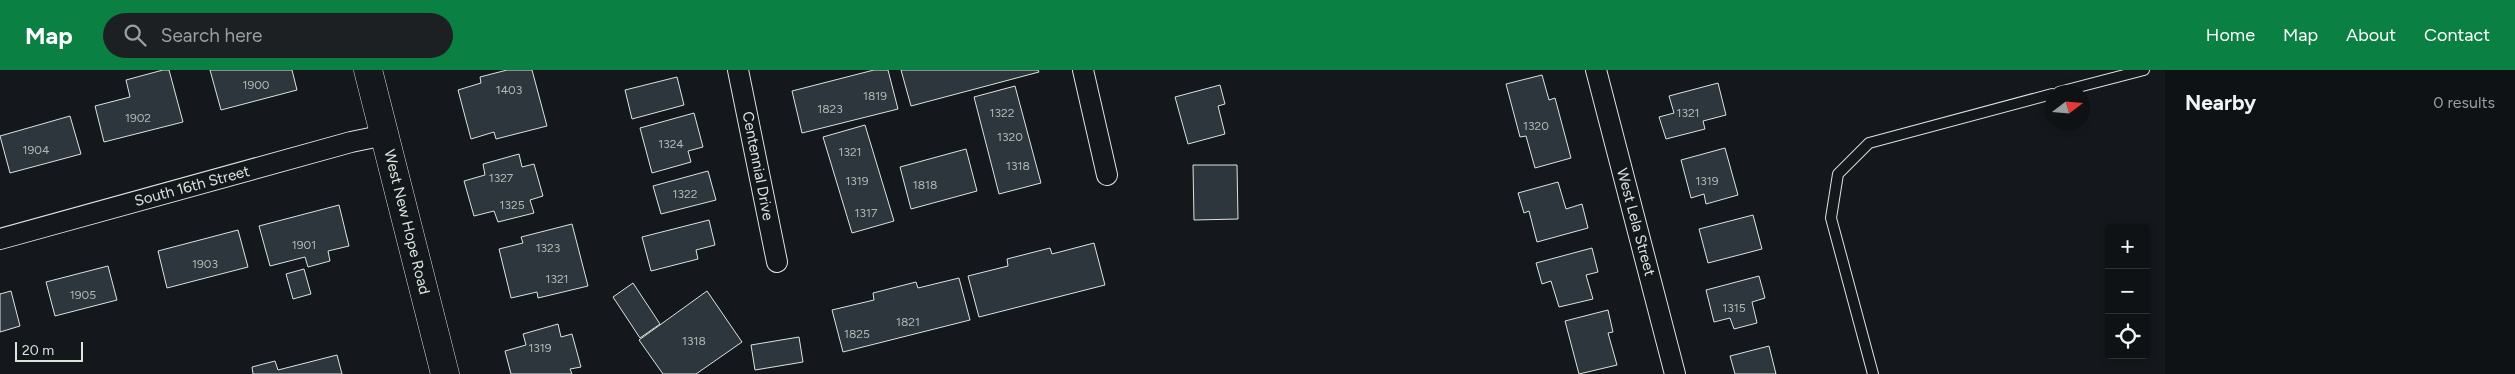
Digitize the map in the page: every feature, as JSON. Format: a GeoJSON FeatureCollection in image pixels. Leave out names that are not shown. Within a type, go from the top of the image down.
{"type":"FeatureCollection","features":[{"type":"Feature","properties":{"kind":"main road","name":"West New Hope Road"},"geometry":{"type":"LineString","coordinates":[[368,70],[445,374]]}},
{"type":"Feature","properties":{"kind":"street","name":"Centennial Drive"},"geometry":{"type":"LineString","coordinates":[[738,70],[777,262]]}},
{"type":"Feature","properties":{"kind":"street"},"geometry":{"type":"LineString","coordinates":[[1083,70],[1107,175]]}},
{"type":"Feature","properties":{"kind":"street","name":"West Lela Street"},"geometry":{"type":"LineString","coordinates":[[1596,70],[1676,374]]}},
{"type":"Feature","properties":{"kind":"street","name":"South 16th Street"},"geometry":{"type":"LineString","coordinates":[[0,238],[351,142],[385,135]]}},
{"type":"Feature","properties":{"kind":"lane"},"geometry":{"type":"LineString","coordinates":[[2086,85],[2144,70]]}},
{"type":"Feature","properties":{"kind":"lane"},"geometry":{"type":"LineString","coordinates":[[1873,374],[1831,218],[1838,174],[1869,143],[2045,96]]}},
{"type":"Feature","properties":{"kind":"building"},"geometry":{"type":"Polygon","coordinates":[[[169,70],[183,122],[104,142],[95,106],[130,97],[126,80],[169,70]]]}},
{"type":"Feature","properties":{"kind":"building"},"geometry":{"type":"Polygon","coordinates":[[[210,70],[292,70],[297,90],[221,110],[210,70]]]}},
{"type":"Feature","properties":{"kind":"building"},"geometry":{"type":"Polygon","coordinates":[[[507,70],[532,70],[547,126],[496,139],[494,132],[471,139],[458,90],[481,83],[480,77],[507,70]]]}},
{"type":"Feature","properties":{"kind":"building"},"geometry":{"type":"Polygon","coordinates":[[[874,70],[888,70],[898,109],[802,133],[792,91],[874,70]]]}},
{"type":"Feature","properties":{"kind":"building"},"geometry":{"type":"Polygon","coordinates":[[[901,70],[1038,70],[1039,72],[911,106],[901,70]]]}},
{"type":"Feature","properties":{"kind":"building"},"geometry":{"type":"Polygon","coordinates":[[[1542,75],[1549,100],[1555,98],[1571,158],[1535,168],[1526,136],[1520,137],[1506,84],[1542,75]]]}},
{"type":"Feature","properties":{"kind":"building"},"geometry":{"type":"Polygon","coordinates":[[[677,77],[684,105],[632,119],[625,90],[677,77]]]}},
{"type":"Feature","properties":{"kind":"building"},"geometry":{"type":"Polygon","coordinates":[[[1718,83],[1726,115],[1703,121],[1705,129],[1666,139],[1659,117],[1674,113],[1669,96],[1718,83]]]}},
{"type":"Feature","properties":{"kind":"building"},"geometry":{"type":"Polygon","coordinates":[[[1220,85],[1225,104],[1218,106],[1225,134],[1188,144],[1175,97],[1220,85]]]}},
{"type":"Feature","properties":{"kind":"building"},"geometry":{"type":"Polygon","coordinates":[[[1015,86],[1041,183],[999,194],[974,97],[1015,86]]]}},
{"type":"Feature","properties":{"kind":"building"},"geometry":{"type":"Polygon","coordinates":[[[694,113],[703,147],[688,151],[691,162],[652,173],[640,128],[694,113]]]}},
{"type":"Feature","properties":{"kind":"building"},"geometry":{"type":"Polygon","coordinates":[[[70,116],[81,154],[10,173],[0,136],[70,116]]]}},
{"type":"Feature","properties":{"kind":"building"},"geometry":{"type":"Polygon","coordinates":[[[865,125],[894,221],[852,233],[823,137],[865,125]]]}},
{"type":"Feature","properties":{"kind":"building"},"geometry":{"type":"Polygon","coordinates":[[[1725,148],[1738,195],[1706,204],[1704,194],[1691,198],[1681,160],[1725,148]]]}},
{"type":"Feature","properties":{"kind":"building"},"geometry":{"type":"Polygon","coordinates":[[[966,149],[977,191],[911,209],[900,167],[966,149]]]}},
{"type":"Feature","properties":{"kind":"building"},"geometry":{"type":"Polygon","coordinates":[[[519,154],[522,167],[534,164],[543,196],[530,200],[534,213],[498,222],[494,211],[474,216],[464,181],[485,175],[483,164],[519,154]]]}},
{"type":"Feature","properties":{"kind":"building"},"geometry":{"type":"Polygon","coordinates":[[[1193,165],[1237,165],[1238,219],[1194,220],[1193,165]]]}},
{"type":"Feature","properties":{"kind":"building"},"geometry":{"type":"Polygon","coordinates":[[[708,171],[716,200],[661,214],[653,186],[708,171]]]}},
{"type":"Feature","properties":{"kind":"building"},"geometry":{"type":"Polygon","coordinates":[[[1558,182],[1566,209],[1582,204],[1588,228],[1537,242],[1529,211],[1524,213],[1518,193],[1558,182]]]}},
{"type":"Feature","properties":{"kind":"building"},"geometry":{"type":"Polygon","coordinates":[[[339,205],[349,246],[328,251],[330,261],[308,267],[305,257],[270,266],[259,226],[339,205]]]}},
{"type":"Feature","properties":{"kind":"building"},"geometry":{"type":"Polygon","coordinates":[[[1753,215],[1762,249],[1708,263],[1699,229],[1753,215]]]}},
{"type":"Feature","properties":{"kind":"building"},"geometry":{"type":"Polygon","coordinates":[[[709,220],[715,245],[696,250],[698,259],[651,271],[642,237],[709,220]]]}},
{"type":"Feature","properties":{"kind":"building"},"geometry":{"type":"Polygon","coordinates":[[[572,224],[588,286],[538,298],[537,292],[511,298],[499,249],[523,243],[521,237],[572,224]]]}},
{"type":"Feature","properties":{"kind":"building"},"geometry":{"type":"Polygon","coordinates":[[[238,230],[248,267],[167,288],[158,251],[238,230]]]}},
{"type":"Feature","properties":{"kind":"building"},"geometry":{"type":"Polygon","coordinates":[[[1094,243],[1105,285],[979,317],[968,276],[1008,266],[1007,259],[1050,248],[1052,254],[1094,243]]]}},
{"type":"Feature","properties":{"kind":"building"},"geometry":{"type":"Polygon","coordinates":[[[1592,248],[1598,272],[1586,275],[1593,299],[1559,307],[1551,281],[1542,284],[1536,263],[1592,248]]]}},
{"type":"Feature","properties":{"kind":"building"},"geometry":{"type":"Polygon","coordinates":[[[108,266],[117,300],[55,316],[46,282],[108,266]]]}},
{"type":"Feature","properties":{"kind":"building"},"geometry":{"type":"Polygon","coordinates":[[[304,269],[311,294],[293,299],[286,274],[304,269]]]}},
{"type":"Feature","properties":{"kind":"building"},"geometry":{"type":"Polygon","coordinates":[[[1759,276],[1765,298],[1752,302],[1757,323],[1734,329],[1730,318],[1714,322],[1706,290],[1759,276]]]}},
{"type":"Feature","properties":{"kind":"building"},"geometry":{"type":"Polygon","coordinates":[[[959,278],[970,320],[843,352],[832,310],[874,300],[873,293],[916,282],[918,288],[959,278]]]}},
{"type":"Feature","properties":{"kind":"building"},"geometry":{"type":"Polygon","coordinates":[[[633,283],[660,324],[640,338],[613,297],[633,283]]]}},
{"type":"Feature","properties":{"kind":"building"},"geometry":{"type":"Polygon","coordinates":[[[11,291],[20,326],[0,332],[0,294],[11,291]]]}},
{"type":"Feature","properties":{"kind":"building"},"geometry":{"type":"Polygon","coordinates":[[[707,291],[742,342],[696,374],[663,374],[639,340],[707,291]]]}},
{"type":"Feature","properties":{"kind":"building"},"geometry":{"type":"Polygon","coordinates":[[[1608,310],[1613,332],[1608,333],[1617,365],[1579,374],[1565,321],[1608,310]]]}},
{"type":"Feature","properties":{"kind":"building"},"geometry":{"type":"Polygon","coordinates":[[[558,324],[561,337],[572,334],[581,367],[570,369],[572,374],[511,374],[505,351],[526,345],[523,334],[558,324]]]}},
{"type":"Feature","properties":{"kind":"building"},"geometry":{"type":"Polygon","coordinates":[[[799,337],[803,362],[755,370],[751,345],[799,337]]]}},
{"type":"Feature","properties":{"kind":"building"},"geometry":{"type":"Polygon","coordinates":[[[1769,346],[1776,374],[1735,374],[1730,356],[1769,346]]]}},
{"type":"Feature","properties":{"kind":"building"},"geometry":{"type":"Polygon","coordinates":[[[337,355],[342,374],[253,374],[252,367],[275,361],[278,370],[337,355]]]}}]}
